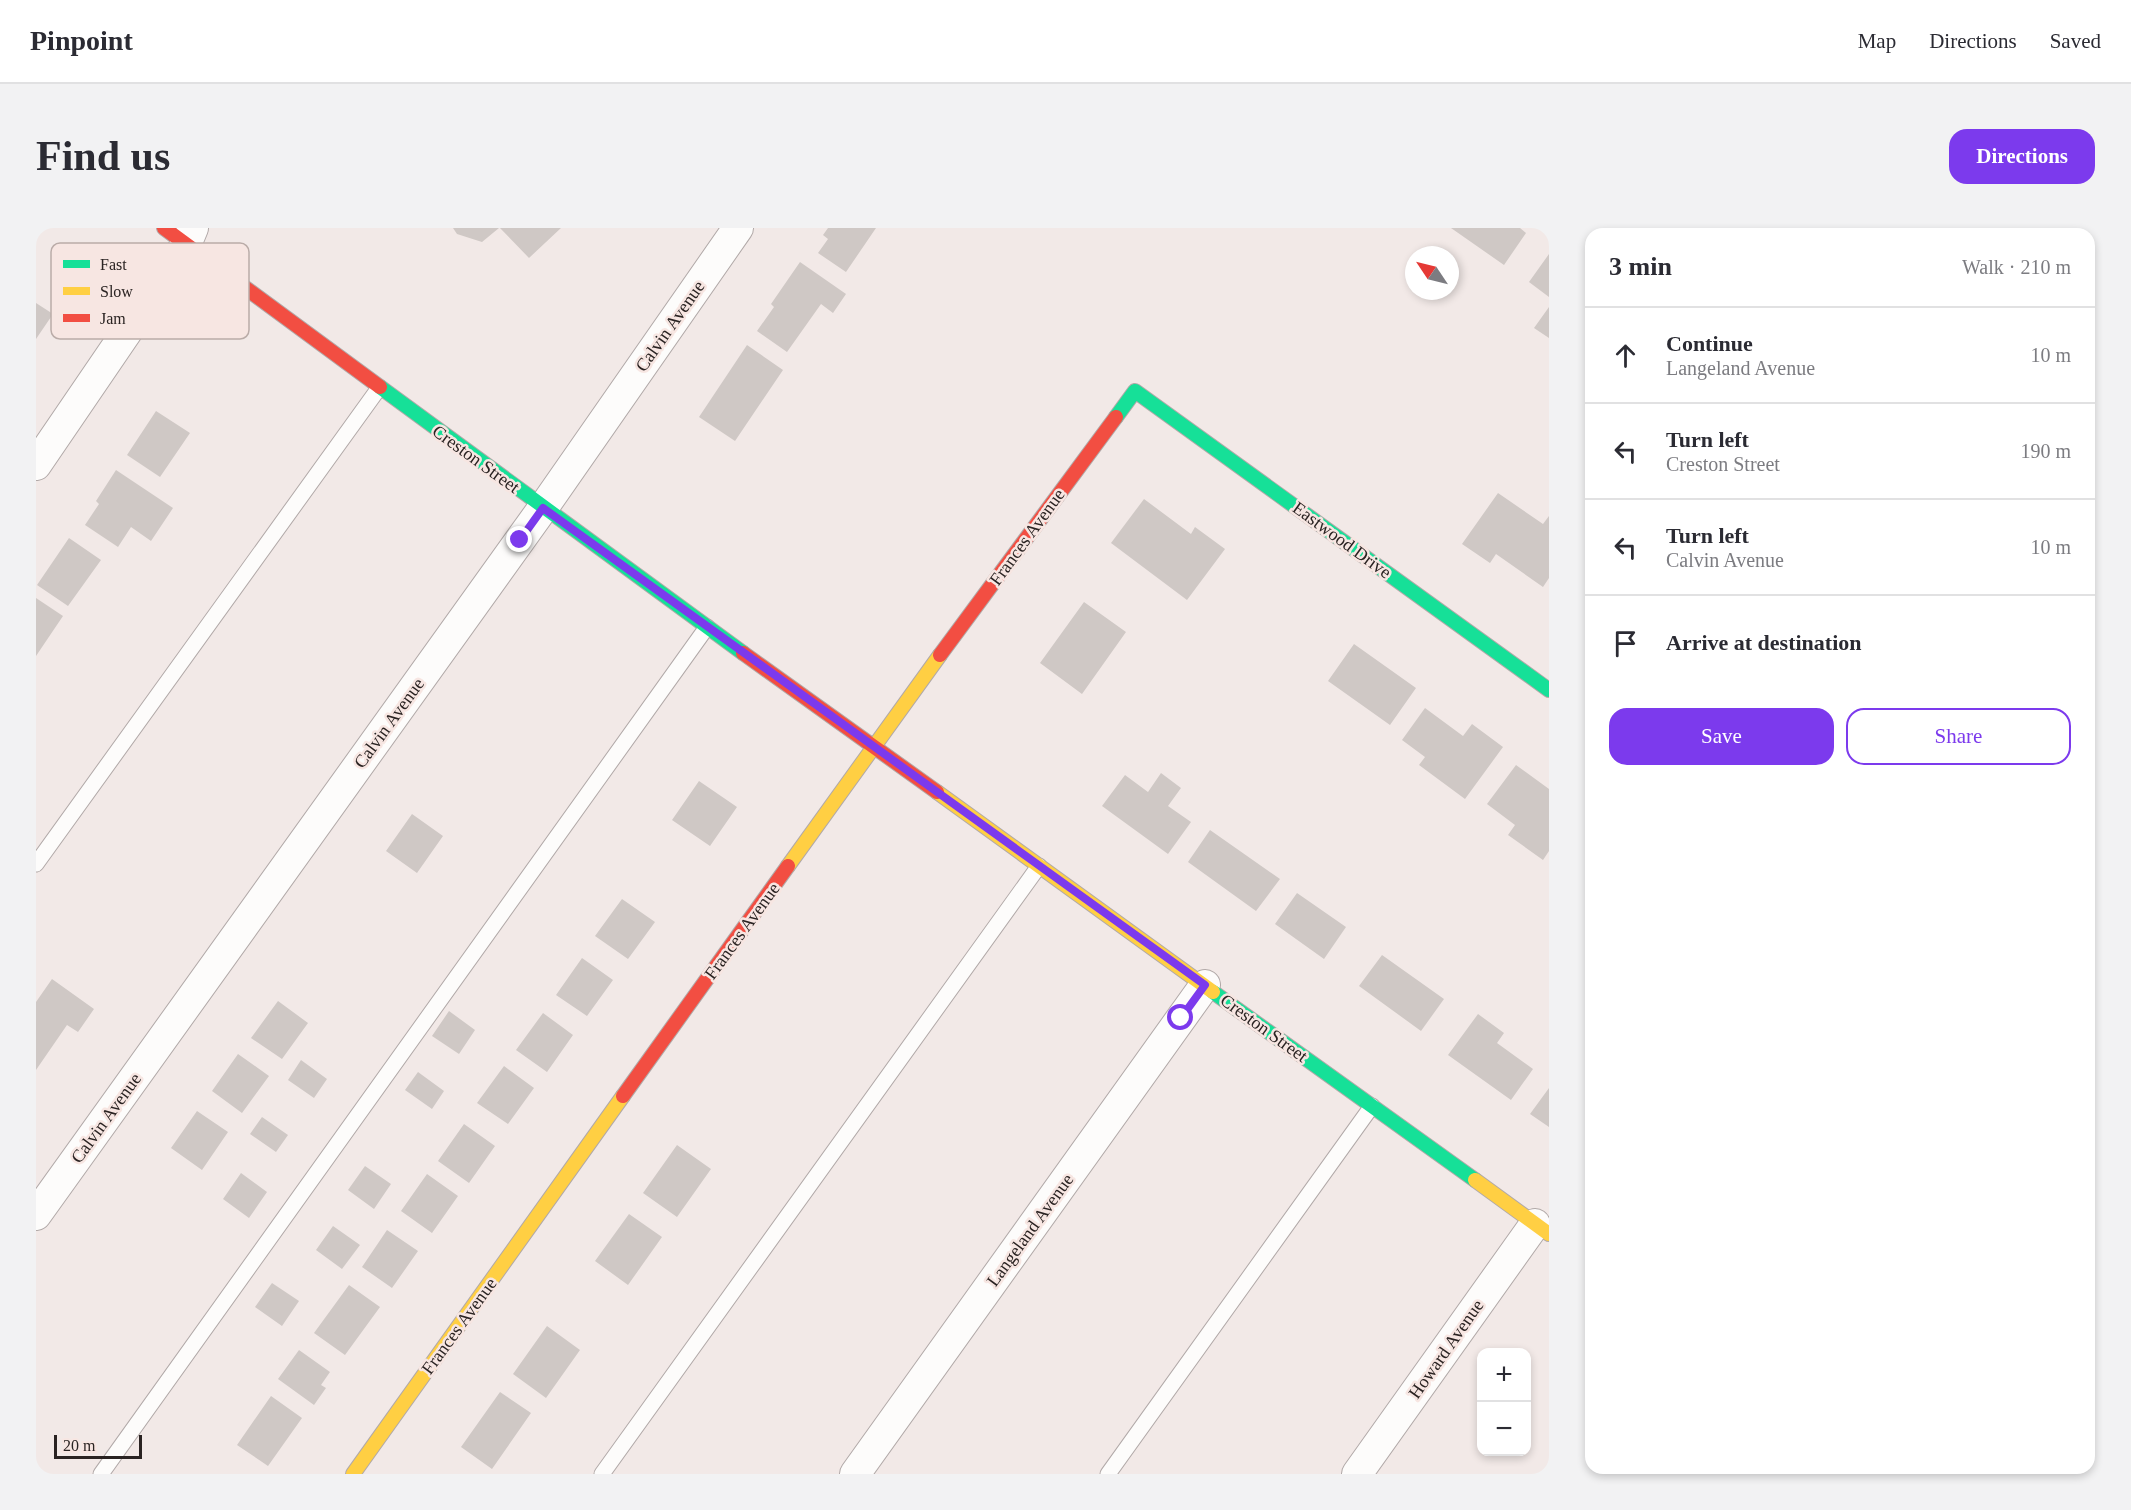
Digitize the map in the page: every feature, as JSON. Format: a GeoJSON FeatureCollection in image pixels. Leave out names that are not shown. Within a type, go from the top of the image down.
{"type":"FeatureCollection","features":[{"type":"Feature","properties":{"kind":"street","name":"Calvin Avenue"},"geometry":{"type":"LineString","coordinates":[[36,1215],[543,508],[738,228]]}},
{"type":"Feature","properties":{"kind":"street","name":"Creston Street"},"geometry":{"type":"LineString","coordinates":[[249,287],[379,388],[543,508],[1542,1229]]}},
{"type":"Feature","properties":{"kind":"street"},"geometry":{"type":"LineString","coordinates":[[36,465],[115,339]]}},
{"type":"Feature","properties":{"kind":"street","name":"Eastwood Drive"},"geometry":{"type":"LineString","coordinates":[[1135,391],[1549,690]]}},
{"type":"Feature","properties":{"kind":"street","name":"Frances Avenue"},"geometry":{"type":"LineString","coordinates":[[353,1474],[873,747],[1135,391]]}},
{"type":"Feature","properties":{"kind":"street","name":"Langeland Avenue"},"geometry":{"type":"LineString","coordinates":[[855,1474],[1205,985]]}},
{"type":"Feature","properties":{"kind":"street","name":"Howard Avenue"},"geometry":{"type":"LineString","coordinates":[[1357,1474],[1542,1229]]}},
{"type":"Feature","properties":{"kind":"lane"},"geometry":{"type":"LineString","coordinates":[[36,864],[379,388]]}},
{"type":"Feature","properties":{"kind":"lane"},"geometry":{"type":"LineString","coordinates":[[101,1474],[707,627]]}},
{"type":"Feature","properties":{"kind":"lane"},"geometry":{"type":"LineString","coordinates":[[602,1474],[1039,866]]}},
{"type":"Feature","properties":{"kind":"lane"},"geometry":{"type":"LineString","coordinates":[[1108,1474],[1372,1106]]}},
{"type":"Feature","properties":{"kind":"building"},"geometry":{"type":"Polygon","coordinates":[[[453,228],[499,228],[482,242],[457,234],[453,228]]]}},
{"type":"Feature","properties":{"kind":"building"},"geometry":{"type":"Polygon","coordinates":[[[500,228],[561,228],[529,258],[500,228]]]}},
{"type":"Feature","properties":{"kind":"building"},"geometry":{"type":"Polygon","coordinates":[[[828,228],[876,228],[846,272],[818,253],[828,239],[823,235],[828,228]]]}},
{"type":"Feature","properties":{"kind":"building"},"geometry":{"type":"Polygon","coordinates":[[[1451,228],[1520,228],[1526,233],[1504,265],[1451,228]]]}},
{"type":"Feature","properties":{"kind":"building"},"geometry":{"type":"Polygon","coordinates":[[[1549,254],[1549,297],[1529,282],[1549,254]]]}},
{"type":"Feature","properties":{"kind":"building"},"geometry":{"type":"Polygon","coordinates":[[[800,262],[846,294],[833,313],[821,304],[787,352],[757,331],[774,307],[771,304],[800,262]]]}},
{"type":"Feature","properties":{"kind":"building"},"geometry":{"type":"Polygon","coordinates":[[[36,303],[51,313],[51,317],[36,339],[36,303]]]}},
{"type":"Feature","properties":{"kind":"building"},"geometry":{"type":"Polygon","coordinates":[[[1549,307],[1549,338],[1534,328],[1549,307]]]}},
{"type":"Feature","properties":{"kind":"building"},"geometry":{"type":"Polygon","coordinates":[[[747,345],[783,370],[735,441],[699,417],[747,345]]]}},
{"type":"Feature","properties":{"kind":"building"},"geometry":{"type":"Polygon","coordinates":[[[156,411],[190,433],[160,477],[127,455],[156,411]]]}},
{"type":"Feature","properties":{"kind":"building"},"geometry":{"type":"Polygon","coordinates":[[[116,470],[173,508],[151,541],[131,527],[118,547],[85,525],[99,504],[96,501],[116,470]]]}},
{"type":"Feature","properties":{"kind":"building"},"geometry":{"type":"Polygon","coordinates":[[[1498,493],[1543,524],[1549,516],[1549,578],[1543,587],[1496,554],[1490,563],[1462,544],[1498,493]]]}},
{"type":"Feature","properties":{"kind":"building"},"geometry":{"type":"Polygon","coordinates":[[[1144,499],[1191,534],[1195,527],[1225,549],[1187,600],[1111,543],[1144,499]]]}},
{"type":"Feature","properties":{"kind":"building"},"geometry":{"type":"Polygon","coordinates":[[[69,538],[101,560],[68,606],[37,585],[69,538]]]}},
{"type":"Feature","properties":{"kind":"building"},"geometry":{"type":"Polygon","coordinates":[[[36,598],[63,616],[36,656],[36,598]]]}},
{"type":"Feature","properties":{"kind":"building"},"geometry":{"type":"Polygon","coordinates":[[[1084,602],[1126,632],[1082,694],[1040,663],[1084,602]]]}},
{"type":"Feature","properties":{"kind":"building"},"geometry":{"type":"Polygon","coordinates":[[[1354,644],[1416,688],[1390,725],[1328,681],[1354,644]]]}},
{"type":"Feature","properties":{"kind":"building"},"geometry":{"type":"Polygon","coordinates":[[[1425,708],[1463,736],[1472,724],[1503,747],[1465,799],[1419,765],[1425,757],[1402,740],[1425,708]]]}},
{"type":"Feature","properties":{"kind":"building"},"geometry":{"type":"Polygon","coordinates":[[[1516,765],[1549,789],[1549,851],[1543,860],[1508,835],[1515,825],[1487,804],[1516,765]]]}},
{"type":"Feature","properties":{"kind":"building"},"geometry":{"type":"Polygon","coordinates":[[[1161,773],[1181,788],[1168,806],[1191,822],[1168,854],[1102,806],[1125,775],[1148,792],[1161,773]]]}},
{"type":"Feature","properties":{"kind":"building"},"geometry":{"type":"Polygon","coordinates":[[[699,781],[737,807],[710,846],[672,820],[699,781]]]}},
{"type":"Feature","properties":{"kind":"building"},"geometry":{"type":"Polygon","coordinates":[[[412,814],[443,836],[417,873],[386,851],[412,814]]]}},
{"type":"Feature","properties":{"kind":"building"},"geometry":{"type":"Polygon","coordinates":[[[1210,830],[1280,879],[1256,911],[1188,862],[1210,830]]]}},
{"type":"Feature","properties":{"kind":"building"},"geometry":{"type":"Polygon","coordinates":[[[1297,893],[1346,927],[1324,959],[1275,924],[1297,893]]]}},
{"type":"Feature","properties":{"kind":"building"},"geometry":{"type":"Polygon","coordinates":[[[622,899],[655,922],[628,959],[595,936],[622,899]]]}},
{"type":"Feature","properties":{"kind":"building"},"geometry":{"type":"Polygon","coordinates":[[[1382,955],[1444,999],[1421,1031],[1359,986],[1382,955]]]}},
{"type":"Feature","properties":{"kind":"building"},"geometry":{"type":"Polygon","coordinates":[[[582,958],[613,980],[587,1016],[556,995],[582,958]]]}},
{"type":"Feature","properties":{"kind":"building"},"geometry":{"type":"Polygon","coordinates":[[[52,979],[94,1009],[78,1032],[67,1025],[36,1070],[36,1002],[52,979]]]}},
{"type":"Feature","properties":{"kind":"building"},"geometry":{"type":"Polygon","coordinates":[[[278,1001],[308,1023],[282,1059],[251,1038],[278,1001]]]}},
{"type":"Feature","properties":{"kind":"building"},"geometry":{"type":"Polygon","coordinates":[[[449,1011],[475,1030],[459,1054],[432,1036],[449,1011]]]}},
{"type":"Feature","properties":{"kind":"building"},"geometry":{"type":"Polygon","coordinates":[[[543,1013],[573,1035],[547,1072],[516,1050],[543,1013]]]}},
{"type":"Feature","properties":{"kind":"building"},"geometry":{"type":"Polygon","coordinates":[[[1478,1014],[1504,1033],[1497,1043],[1533,1069],[1511,1100],[1448,1055],[1478,1014]]]}},
{"type":"Feature","properties":{"kind":"building"},"geometry":{"type":"Polygon","coordinates":[[[238,1054],[269,1076],[242,1113],[212,1091],[238,1054]]]}},
{"type":"Feature","properties":{"kind":"building"},"geometry":{"type":"Polygon","coordinates":[[[301,1060],[327,1079],[314,1098],[288,1080],[301,1060]]]}},
{"type":"Feature","properties":{"kind":"building"},"geometry":{"type":"Polygon","coordinates":[[[504,1066],[534,1088],[508,1124],[477,1103],[504,1066]]]}},
{"type":"Feature","properties":{"kind":"building"},"geometry":{"type":"Polygon","coordinates":[[[418,1072],[444,1091],[432,1109],[405,1090],[418,1072]]]}},
{"type":"Feature","properties":{"kind":"building"},"geometry":{"type":"Polygon","coordinates":[[[1549,1088],[1549,1127],[1530,1114],[1549,1088]]]}},
{"type":"Feature","properties":{"kind":"building"},"geometry":{"type":"Polygon","coordinates":[[[197,1111],[228,1132],[202,1170],[171,1148],[197,1111]]]}},
{"type":"Feature","properties":{"kind":"building"},"geometry":{"type":"Polygon","coordinates":[[[262,1117],[288,1135],[276,1152],[250,1134],[262,1117]]]}},
{"type":"Feature","properties":{"kind":"building"},"geometry":{"type":"Polygon","coordinates":[[[464,1124],[495,1146],[469,1183],[438,1161],[464,1124]]]}},
{"type":"Feature","properties":{"kind":"building"},"geometry":{"type":"Polygon","coordinates":[[[677,1145],[711,1169],[677,1217],[643,1193],[677,1145]]]}},
{"type":"Feature","properties":{"kind":"building"},"geometry":{"type":"Polygon","coordinates":[[[365,1166],[391,1184],[374,1209],[348,1190],[365,1166]]]}},
{"type":"Feature","properties":{"kind":"building"},"geometry":{"type":"Polygon","coordinates":[[[241,1173],[267,1192],[249,1218],[223,1199],[241,1173]]]}},
{"type":"Feature","properties":{"kind":"building"},"geometry":{"type":"Polygon","coordinates":[[[427,1174],[458,1196],[432,1233],[401,1211],[427,1174]]]}},
{"type":"Feature","properties":{"kind":"building"},"geometry":{"type":"Polygon","coordinates":[[[629,1214],[662,1237],[628,1285],[595,1261],[629,1214]]]}},
{"type":"Feature","properties":{"kind":"building"},"geometry":{"type":"Polygon","coordinates":[[[333,1226],[360,1245],[342,1269],[316,1250],[333,1226]]]}},
{"type":"Feature","properties":{"kind":"building"},"geometry":{"type":"Polygon","coordinates":[[[387,1230],[418,1251],[392,1288],[362,1267],[387,1230]]]}},
{"type":"Feature","properties":{"kind":"building"},"geometry":{"type":"Polygon","coordinates":[[[272,1283],[299,1301],[282,1326],[255,1307],[272,1283]]]}},
{"type":"Feature","properties":{"kind":"building"},"geometry":{"type":"Polygon","coordinates":[[[349,1285],[380,1307],[345,1355],[314,1333],[349,1285]]]}},
{"type":"Feature","properties":{"kind":"building"},"geometry":{"type":"Polygon","coordinates":[[[547,1326],[580,1350],[546,1398],[513,1374],[547,1326]]]}},
{"type":"Feature","properties":{"kind":"building"},"geometry":{"type":"Polygon","coordinates":[[[299,1350],[330,1372],[321,1385],[326,1388],[314,1405],[278,1379],[299,1350]]]}},
{"type":"Feature","properties":{"kind":"building"},"geometry":{"type":"Polygon","coordinates":[[[500,1392],[531,1413],[492,1469],[461,1447],[500,1392]]]}},
{"type":"Feature","properties":{"kind":"building"},"geometry":{"type":"Polygon","coordinates":[[[271,1396],[302,1418],[268,1466],[237,1445],[271,1396]]]}},
{"type":"Feature","properties":{"kind":"traffic: fast"},"geometry":{"type":"LineString","coordinates":[[380,387],[743,653]]}},
{"type":"Feature","properties":{"kind":"traffic: fast"},"geometry":{"type":"LineString","coordinates":[[1116,417],[1135,391],[1549,690]]}},
{"type":"Feature","properties":{"kind":"traffic: fast"},"geometry":{"type":"LineString","coordinates":[[1213,992],[1475,1180]]}},
{"type":"Feature","properties":{"kind":"traffic: slow"},"geometry":{"type":"LineString","coordinates":[[788,866],[940,655]]}},
{"type":"Feature","properties":{"kind":"traffic: slow"},"geometry":{"type":"LineString","coordinates":[[937,792],[1213,992]]}},
{"type":"Feature","properties":{"kind":"traffic: slow"},"geometry":{"type":"LineString","coordinates":[[353,1474],[623,1096]]}},
{"type":"Feature","properties":{"kind":"traffic: slow"},"geometry":{"type":"LineString","coordinates":[[1475,1180],[1549,1234]]}},
{"type":"Feature","properties":{"kind":"traffic: jam"},"geometry":{"type":"LineString","coordinates":[[164,228],[184,243]]}},
{"type":"Feature","properties":{"kind":"traffic: jam"},"geometry":{"type":"LineString","coordinates":[[249,291],[380,387]]}},
{"type":"Feature","properties":{"kind":"traffic: jam"},"geometry":{"type":"LineString","coordinates":[[940,655],[1116,417]]}},
{"type":"Feature","properties":{"kind":"traffic: jam"},"geometry":{"type":"LineString","coordinates":[[743,653],[937,792]]}},
{"type":"Feature","properties":{"kind":"traffic: jam"},"geometry":{"type":"LineString","coordinates":[[623,1096],[788,866]]}},
{"type":"Feature","properties":{"kind":"route"},"geometry":{"type":"LineString","coordinates":[[520,540],[543,508],[1205,985],[1181,1018]]}}]}
